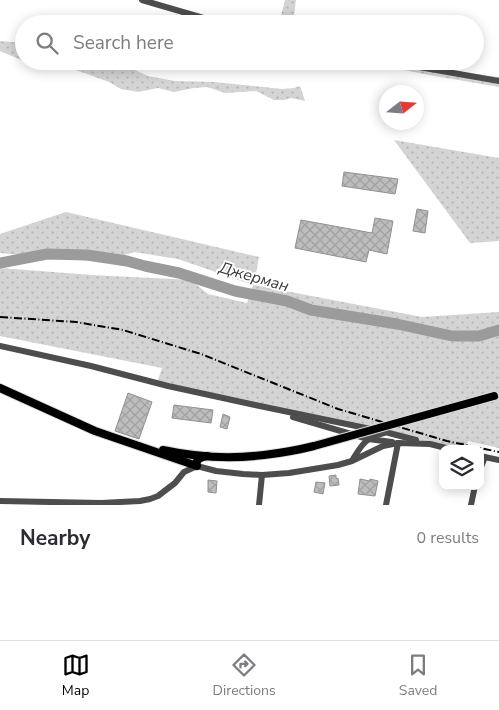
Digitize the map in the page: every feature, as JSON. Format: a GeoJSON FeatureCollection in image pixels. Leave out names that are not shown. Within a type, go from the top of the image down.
{"type":"FeatureCollection","features":[{"type":"Feature","properties":{"kind":"main road"},"geometry":{"type":"LineString","coordinates":[[0,388],[95,431],[197,466],[197,460],[207,456]]}},
{"type":"Feature","properties":{"kind":"main road"},"geometry":{"type":"LineString","coordinates":[[128,442],[178,453],[222,457],[263,456],[314,446],[496,395]]}},
{"type":"Feature","properties":{"kind":"street"},"geometry":{"type":"LineString","coordinates":[[142,0],[193,15]]}},
{"type":"Feature","properties":{"kind":"street"},"geometry":{"type":"LineString","coordinates":[[436,70],[499,81]]}},
{"type":"Feature","properties":{"kind":"street"},"geometry":{"type":"LineString","coordinates":[[0,346],[91,366],[168,386],[385,432],[439,446]]}},
{"type":"Feature","properties":{"kind":"street"},"geometry":{"type":"LineString","coordinates":[[255,405],[368,439],[398,443],[430,444]]}},
{"type":"Feature","properties":{"kind":"street"},"geometry":{"type":"LineString","coordinates":[[352,461],[368,439],[385,432]]}},
{"type":"Feature","properties":{"kind":"street"},"geometry":{"type":"LineString","coordinates":[[0,501],[101,504],[140,501],[158,496],[175,483],[184,472],[197,466],[223,472],[262,474],[309,471],[352,461],[383,446],[398,443]]}},
{"type":"Feature","properties":{"kind":"street"},"geometry":{"type":"LineString","coordinates":[[386,505],[398,443]]}},
{"type":"Feature","properties":{"kind":"street"},"geometry":{"type":"LineString","coordinates":[[484,456],[499,460]]}},
{"type":"Feature","properties":{"kind":"street"},"geometry":{"type":"LineString","coordinates":[[259,505],[262,474]]}},
{"type":"Feature","properties":{"kind":"street"},"geometry":{"type":"LineString","coordinates":[[471,505],[474,490]]}},
{"type":"Feature","properties":{"kind":"shaded area"},"geometry":{"type":"Polygon","coordinates":[[[285,0],[296,0],[294,15],[281,15],[285,0]]]}},
{"type":"Feature","properties":{"kind":"shaded area"},"geometry":{"type":"Polygon","coordinates":[[[0,41],[15,42],[15,57],[0,51],[0,41]]]}},
{"type":"Feature","properties":{"kind":"shaded area"},"geometry":{"type":"Polygon","coordinates":[[[76,70],[135,70],[148,76],[175,81],[214,82],[282,89],[300,86],[305,101],[291,98],[274,100],[256,91],[225,93],[207,87],[174,92],[158,88],[138,92],[121,89],[109,82],[76,70]]]}},
{"type":"Feature","properties":{"kind":"shaded area"},"geometry":{"type":"Polygon","coordinates":[[[404,70],[452,70],[499,77],[499,87],[404,70]]]}},
{"type":"Feature","properties":{"kind":"shaded area"},"geometry":{"type":"Polygon","coordinates":[[[394,140],[499,158],[499,241],[470,243],[394,140]]]}},
{"type":"Feature","properties":{"kind":"shaded area"},"geometry":{"type":"Polygon","coordinates":[[[66,212],[259,257],[254,285],[422,317],[499,312],[499,448],[468,441],[466,445],[439,445],[439,447],[157,383],[162,368],[0,336],[0,268],[191,280],[208,294],[247,303],[253,285],[178,259],[134,252],[102,262],[0,253],[0,234],[66,212]]]}},
{"type":"Feature","properties":{"kind":"building"},"geometry":{"type":"Polygon","coordinates":[[[344,172],[398,179],[395,194],[342,186],[344,172]]]}},
{"type":"Feature","properties":{"kind":"building"},"geometry":{"type":"Polygon","coordinates":[[[417,209],[428,211],[425,233],[413,231],[417,209]]]}},
{"type":"Feature","properties":{"kind":"building"},"geometry":{"type":"Polygon","coordinates":[[[375,218],[393,221],[387,254],[369,250],[366,262],[295,248],[301,220],[372,233],[375,218]]]}},
{"type":"Feature","properties":{"kind":"building"},"geometry":{"type":"Polygon","coordinates":[[[128,393],[152,402],[139,439],[115,431],[128,393]]]}},
{"type":"Feature","properties":{"kind":"building"},"geometry":{"type":"Polygon","coordinates":[[[174,405],[213,410],[211,423],[172,418],[174,405]]]}},
{"type":"Feature","properties":{"kind":"building"},"geometry":{"type":"Polygon","coordinates":[[[223,414],[230,417],[227,429],[220,427],[223,414]]]}},
{"type":"Feature","properties":{"kind":"building"},"geometry":{"type":"Polygon","coordinates":[[[336,475],[339,485],[330,486],[329,476],[336,475]]]}},
{"type":"Feature","properties":{"kind":"building"},"geometry":{"type":"Polygon","coordinates":[[[360,479],[378,481],[375,496],[358,494],[360,479]]]}},
{"type":"Feature","properties":{"kind":"building"},"geometry":{"type":"Polygon","coordinates":[[[208,480],[217,481],[216,493],[208,492],[208,480]]]}},
{"type":"Feature","properties":{"kind":"building"},"geometry":{"type":"Polygon","coordinates":[[[316,482],[325,483],[323,494],[314,492],[316,482]]]}},
{"type":"Feature","properties":{"kind":"waterway","name":"Джерман"},"geometry":{"type":"LineString","coordinates":[[0,263],[47,254],[87,255],[127,261],[179,273],[235,291],[287,301],[311,310],[397,324],[452,336],[479,336],[499,330]]}},
{"type":"Feature","properties":{"kind":"railway"},"geometry":{"type":"LineString","coordinates":[[0,317],[76,322],[123,330],[201,354],[338,409],[447,441],[499,452]]}}]}
